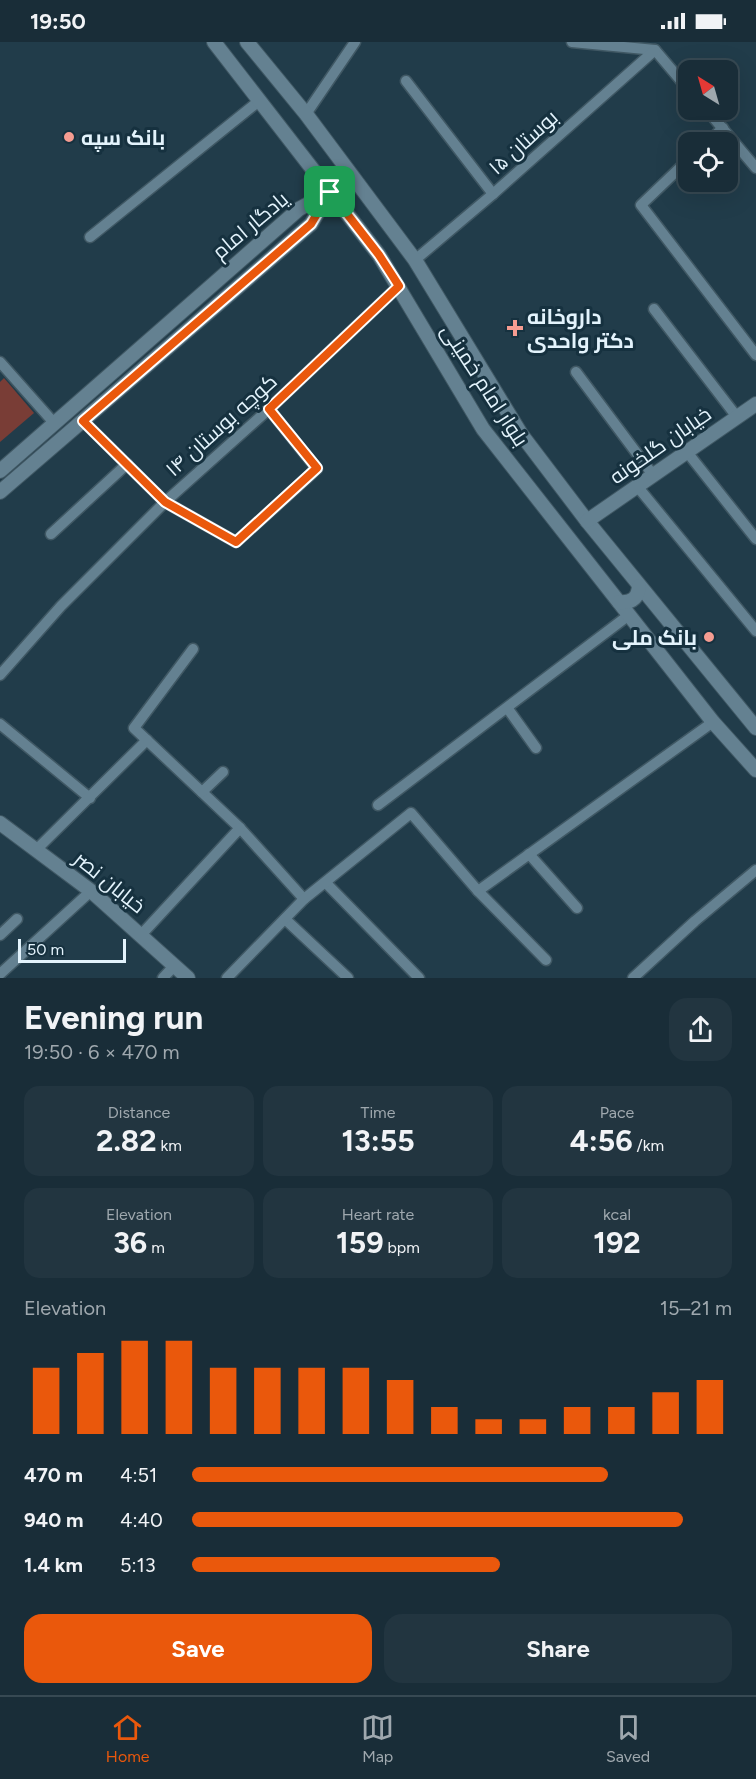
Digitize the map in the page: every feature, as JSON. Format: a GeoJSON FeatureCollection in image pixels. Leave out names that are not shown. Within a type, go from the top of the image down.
{"type":"FeatureCollection","features":[{"type":"Feature","properties":{"kind":"street","name":"بلوار امام خمینی"},"geometry":{"type":"LineString","coordinates":[[214,42],[379,255],[483,429],[713,722],[756,770]]}},
{"type":"Feature","properties":{"kind":"street","name":"بلوار امام خمینی"},"geometry":{"type":"LineString","coordinates":[[247,42],[306,114],[415,260],[520,434],[587,521],[754,723]]}},
{"type":"Feature","properties":{"kind":"street"},"geometry":{"type":"LineString","coordinates":[[306,114],[355,42]]}},
{"type":"Feature","properties":{"kind":"street"},"geometry":{"type":"LineString","coordinates":[[572,42],[655,50],[678,77]]}},
{"type":"Feature","properties":{"kind":"street","name":"بوستان ۱۵"},"geometry":{"type":"LineString","coordinates":[[415,260],[655,50]]}},
{"type":"Feature","properties":{"kind":"street"},"geometry":{"type":"LineString","coordinates":[[406,81],[493,194]]}},
{"type":"Feature","properties":{"kind":"street"},"geometry":{"type":"LineString","coordinates":[[90,237],[259,101]]}},
{"type":"Feature","properties":{"kind":"street"},"geometry":{"type":"LineString","coordinates":[[716,120],[756,168]]}},
{"type":"Feature","properties":{"kind":"street"},"geometry":{"type":"LineString","coordinates":[[719,132],[723,128]]}},
{"type":"Feature","properties":{"kind":"street"},"geometry":{"type":"LineString","coordinates":[[678,170],[641,205],[756,355]]}},
{"type":"Feature","properties":{"kind":"street","name":"یادگار امام"},"geometry":{"type":"LineString","coordinates":[[0,492],[311,224],[330,192]]}},
{"type":"Feature","properties":{"kind":"street","name":"یادگار امام"},"geometry":{"type":"LineString","coordinates":[[0,471],[299,209],[330,192]]}},
{"type":"Feature","properties":{"kind":"street","name":"کوچه بوستان ۱۴"},"geometry":{"type":"LineString","coordinates":[[0,675],[61,606],[165,502],[269,409],[399,286]]}},
{"type":"Feature","properties":{"kind":"street"},"geometry":{"type":"LineString","coordinates":[[654,309],[737,417]]}},
{"type":"Feature","properties":{"kind":"street"},"geometry":{"type":"LineString","coordinates":[[0,362],[55,424]]}},
{"type":"Feature","properties":{"kind":"street"},"geometry":{"type":"LineString","coordinates":[[576,372],[653,475]]}},
{"type":"Feature","properties":{"kind":"street","name":"خیابان گلخونه"},"geometry":{"type":"LineString","coordinates":[[587,521],[756,404]]}},
{"type":"Feature","properties":{"kind":"street"},"geometry":{"type":"LineString","coordinates":[[83,421],[165,502],[236,542],[317,468],[269,409]]}},
{"type":"Feature","properties":{"kind":"street"},"geometry":{"type":"LineString","coordinates":[[687,452],[756,539]]}},
{"type":"Feature","properties":{"kind":"street"},"geometry":{"type":"LineString","coordinates":[[51,534],[127,465]]}},
{"type":"Feature","properties":{"kind":"street"},"geometry":{"type":"LineString","coordinates":[[637,486],[756,631]]}},
{"type":"Feature","properties":{"kind":"street"},"geometry":{"type":"LineString","coordinates":[[619,602],[627,603],[634,600],[639,593],[639,585]]}},
{"type":"Feature","properties":{"kind":"street"},"geometry":{"type":"LineString","coordinates":[[378,805],[508,709],[629,615]]}},
{"type":"Feature","properties":{"kind":"street"},"geometry":{"type":"LineString","coordinates":[[659,653],[660,645],[665,639],[673,636],[681,637]]}},
{"type":"Feature","properties":{"kind":"street"},"geometry":{"type":"LineString","coordinates":[[193,649],[134,728],[240,828],[304,899]]}},
{"type":"Feature","properties":{"kind":"street"},"geometry":{"type":"LineString","coordinates":[[508,709],[536,748]]}},
{"type":"Feature","properties":{"kind":"street"},"geometry":{"type":"LineString","coordinates":[[478,891],[713,722]]}},
{"type":"Feature","properties":{"kind":"street"},"geometry":{"type":"LineString","coordinates":[[0,724],[90,798]]}},
{"type":"Feature","properties":{"kind":"street"},"geometry":{"type":"LineString","coordinates":[[36,850],[147,740]]}},
{"type":"Feature","properties":{"kind":"street"},"geometry":{"type":"LineString","coordinates":[[202,792],[224,771]]}},
{"type":"Feature","properties":{"kind":"street"},"geometry":{"type":"LineString","coordinates":[[227,978],[304,899],[411,813],[478,891],[546,960]]}},
{"type":"Feature","properties":{"kind":"street","name":"خیابان نصر"},"geometry":{"type":"LineString","coordinates":[[0,824],[92,891],[188,978]]}},
{"type":"Feature","properties":{"kind":"street"},"geometry":{"type":"LineString","coordinates":[[141,935],[240,828]]}},
{"type":"Feature","properties":{"kind":"street"},"geometry":{"type":"LineString","coordinates":[[529,855],[577,908]]}},
{"type":"Feature","properties":{"kind":"street"},"geometry":{"type":"LineString","coordinates":[[633,978],[695,921],[756,870]]}},
{"type":"Feature","properties":{"kind":"street"},"geometry":{"type":"LineString","coordinates":[[326,883],[419,978]]}},
{"type":"Feature","properties":{"kind":"street"},"geometry":{"type":"LineString","coordinates":[[0,974],[92,891]]}},
{"type":"Feature","properties":{"kind":"street"},"geometry":{"type":"LineString","coordinates":[[285,918],[348,978]]}},
{"type":"Feature","properties":{"kind":"street"},"geometry":{"type":"LineString","coordinates":[[0,934],[17,919]]}},
{"type":"Feature","properties":{"kind":"street"},"geometry":{"type":"LineString","coordinates":[[163,978],[175,965]]}},
{"type":"Feature","properties":{"kind":"shaded area"},"geometry":{"type":"Polygon","coordinates":[[[4,378],[34,413],[0,442],[0,382],[4,378]]]}},
{"type":"Feature","properties":{"kind":"place","name":"بانک سپه"},"geometry":{"type":"Point","coordinates":[69,137]}},
{"type":"Feature","properties":{"kind":"place","name":"داروخانه دکتر واحدی"},"geometry":{"type":"Point","coordinates":[515,328]}},
{"type":"Feature","properties":{"kind":"place","name":"بانک ملی"},"geometry":{"type":"Point","coordinates":[709,637]}},
{"type":"Feature","properties":{"kind":"route"},"geometry":{"type":"LineString","coordinates":[[330,192],[379,255],[399,286],[269,409],[317,468],[236,542],[165,502],[83,421],[311,224],[330,192]]}}]}
